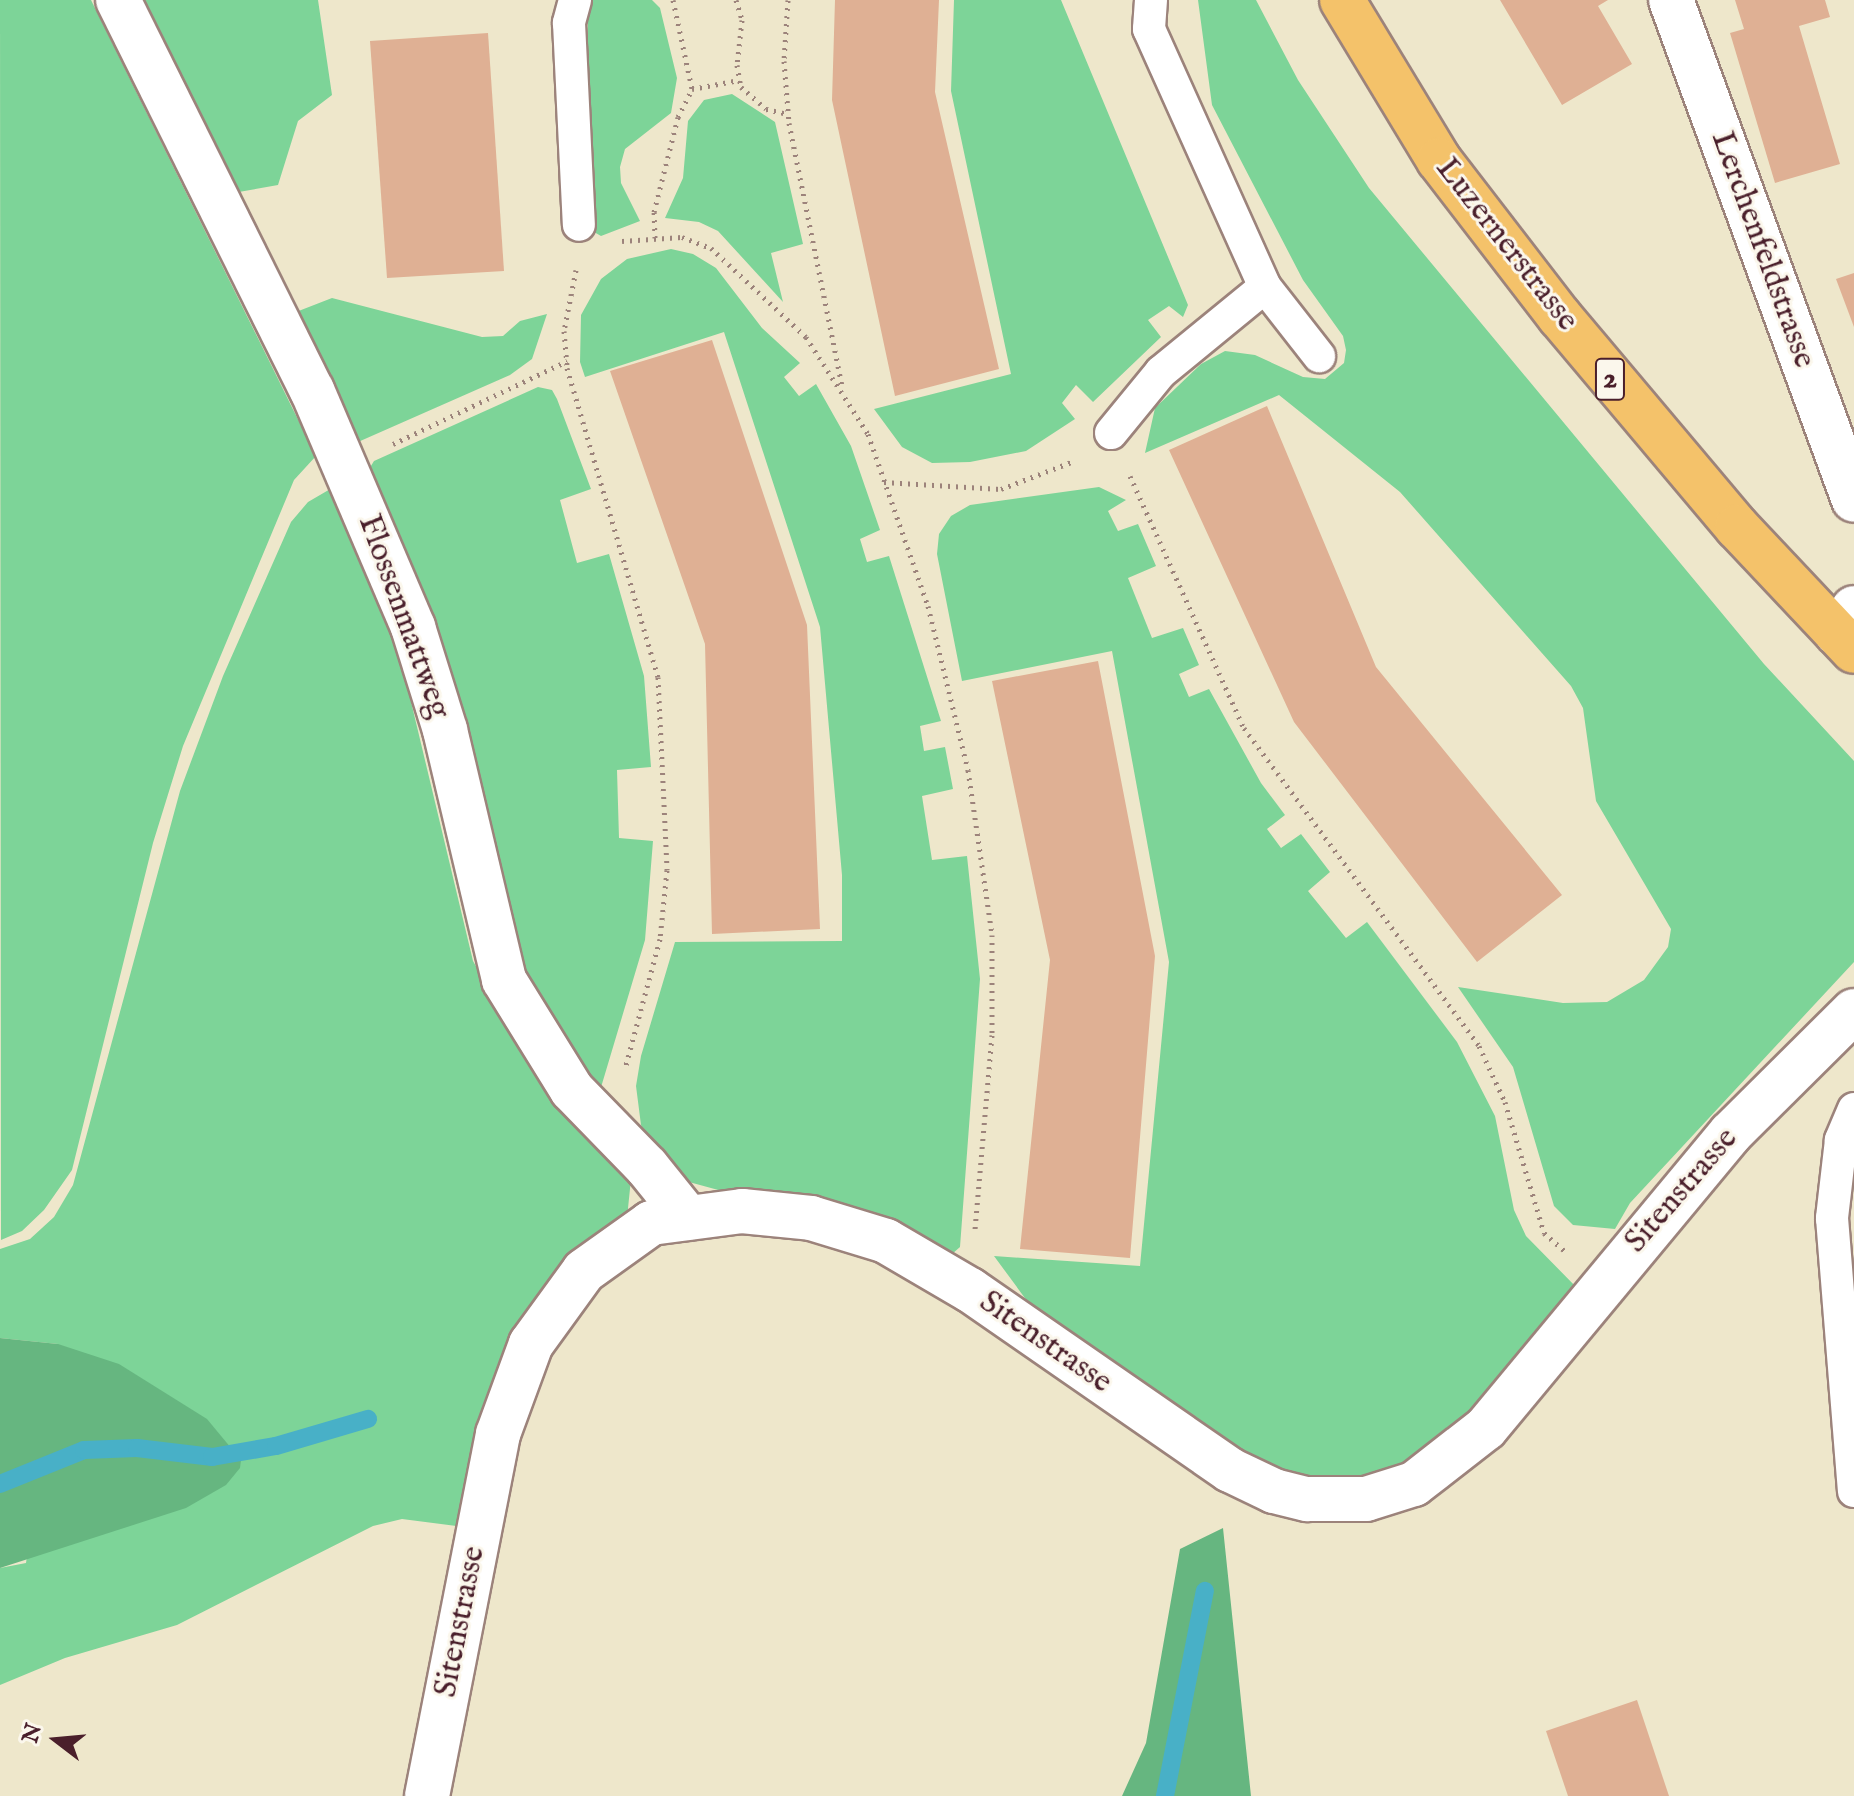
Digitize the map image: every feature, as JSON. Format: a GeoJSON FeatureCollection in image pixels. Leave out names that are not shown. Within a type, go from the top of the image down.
{"type":"FeatureCollection","features":[{"type":"Feature","properties":{"kind":"main road","name":"Luzernerstrasse"},"geometry":{"type":"LineString","coordinates":[[1342,0],[1439,160],[1534,283],[1726,515],[1848,631]]}},
{"type":"Feature","properties":{"kind":"street","name":"Flossenmattweg"},"geometry":{"type":"LineString","coordinates":[[118,0],[345,467],[417,642],[445,730],[504,980],[572,1090],[688,1218]]}},
{"type":"Feature","properties":{"kind":"street","name":"Lerchenfeldstrasse"},"geometry":{"type":"LineString","coordinates":[[1671,0],[1854,500]]}},
{"type":"Feature","properties":{"kind":"street","name":"Sitenstrasse"},"geometry":{"type":"LineString","coordinates":[[427,1796],[498,1434],[531,1344],[584,1271],[651,1223],[742,1211],[811,1218],[886,1241],[970,1290],[1230,1470],[1274,1491],[1340,1501],[1414,1484],[1462,1450],[1511,1401],[1603,1284],[1731,1133],[1854,1011]]}},
{"type":"Feature","properties":{"kind":"lane"},"geometry":{"type":"LineString","coordinates":[[575,0],[570,39],[579,225]]}},
{"type":"Feature","properties":{"kind":"lane"},"geometry":{"type":"LineString","coordinates":[[1151,0],[1149,29],[1265,287],[1319,356]]}},
{"type":"Feature","properties":{"kind":"lane"},"geometry":{"type":"LineString","coordinates":[[1111,433],[1161,372],[1265,287]]}},
{"type":"Feature","properties":{"kind":"lane"},"geometry":{"type":"LineString","coordinates":[[1854,1109],[1841,1140],[1832,1218],[1854,1491]]}},
{"type":"Feature","properties":{"kind":"path"},"geometry":{"type":"LineString","coordinates":[[655,238],[661,185],[678,117],[692,89],[673,0]]}},
{"type":"Feature","properties":{"kind":"path"},"geometry":{"type":"LineString","coordinates":[[736,0],[742,20],[739,80],[751,100],[788,114]]}},
{"type":"Feature","properties":{"kind":"path"},"geometry":{"type":"LineString","coordinates":[[788,0],[784,61],[788,114],[843,389]]}},
{"type":"Feature","properties":{"kind":"path"},"geometry":{"type":"LineString","coordinates":[[692,89],[739,80]]}},
{"type":"Feature","properties":{"kind":"path"},"geometry":{"type":"LineString","coordinates":[[579,225],[576,267],[564,331],[567,361],[658,677],[667,870],[661,925],[609,1128]]}},
{"type":"Feature","properties":{"kind":"path"},"geometry":{"type":"LineString","coordinates":[[611,247],[623,241],[682,237],[711,248],[806,337],[843,389],[868,434],[928,606],[968,770],[992,935],[992,1035],[970,1290]]}},
{"type":"Feature","properties":{"kind":"path"},"geometry":{"type":"LineString","coordinates":[[576,267],[588,261]]}},
{"type":"Feature","properties":{"kind":"path"},"geometry":{"type":"LineString","coordinates":[[345,467],[567,361]]}},
{"type":"Feature","properties":{"kind":"path"},"geometry":{"type":"LineString","coordinates":[[884,482],[1001,489],[1081,458],[1111,433],[1244,728],[1479,1046],[1505,1102],[1544,1233],[1603,1284]]}},
{"type":"Feature","properties":{"kind":"green space"},"geometry":{"type":"Polygon","coordinates":[[[0,0],[91,0],[316,456],[294,480],[183,746],[153,843],[72,1170],[44,1210],[22,1231],[1,1240],[0,0]]]}},
{"type":"Feature","properties":{"kind":"green space"},"geometry":{"type":"Polygon","coordinates":[[[135,0],[318,0],[332,95],[298,121],[278,185],[233,193],[135,0]]]}},
{"type":"Feature","properties":{"kind":"green space"},"geometry":{"type":"Polygon","coordinates":[[[589,0],[652,0],[660,8],[677,78],[671,113],[625,149],[620,167],[621,183],[640,221],[601,236],[594,232],[583,131],[589,0]]]}},
{"type":"Feature","properties":{"kind":"green space"},"geometry":{"type":"Polygon","coordinates":[[[954,0],[1061,0],[1188,305],[1183,317],[1169,306],[1148,320],[1161,337],[1093,402],[1076,385],[1062,403],[1075,419],[1026,451],[970,462],[932,463],[902,447],[874,409],[1011,374],[951,91],[954,0]]]}},
{"type":"Feature","properties":{"kind":"green space"},"geometry":{"type":"Polygon","coordinates":[[[1198,0],[1256,0],[1298,80],[1369,188],[1764,664],[1854,761],[1854,962],[1630,1203],[1615,1229],[1573,1225],[1554,1206],[1513,1067],[1458,987],[1563,1003],[1607,1002],[1644,980],[1668,947],[1671,929],[1596,801],[1583,708],[1571,686],[1400,492],[1279,395],[1145,453],[1155,408],[1201,364],[1225,351],[1255,355],[1303,377],[1325,379],[1344,363],[1346,350],[1343,336],[1303,280],[1212,105],[1198,0]]]}},
{"type":"Feature","properties":{"kind":"green space"},"geometry":{"type":"Polygon","coordinates":[[[732,94],[775,122],[803,244],[771,253],[783,302],[718,231],[699,222],[665,218],[683,178],[688,121],[704,100],[732,94]]]}},
{"type":"Feature","properties":{"kind":"green space"},"geometry":{"type":"Polygon","coordinates":[[[671,249],[693,254],[716,268],[762,328],[800,363],[784,377],[799,396],[816,384],[851,446],[880,530],[860,539],[867,562],[889,556],[941,721],[920,726],[924,751],[945,747],[953,789],[922,796],[932,860],[967,856],[980,979],[960,1247],[952,1254],[689,1182],[651,1148],[641,1125],[636,1086],[641,1056],[675,942],[842,941],[842,875],[820,627],[724,332],[585,377],[580,362],[581,315],[601,279],[627,259],[671,249]]]}},
{"type":"Feature","properties":{"kind":"green space"},"geometry":{"type":"Polygon","coordinates":[[[332,298],[482,337],[503,336],[520,321],[547,314],[532,359],[510,375],[358,442],[296,312],[332,298]]]}},
{"type":"Feature","properties":{"kind":"green space"},"geometry":{"type":"Polygon","coordinates":[[[538,387],[552,390],[557,399],[591,489],[560,500],[577,563],[609,554],[644,676],[651,767],[617,770],[619,838],[653,841],[645,940],[599,1094],[553,1033],[517,958],[366,474],[374,461],[538,387]]]}},
{"type":"Feature","properties":{"kind":"green space"},"geometry":{"type":"Polygon","coordinates":[[[1099,487],[1126,500],[1108,511],[1118,531],[1138,524],[1156,566],[1128,578],[1152,638],[1183,628],[1199,665],[1179,674],[1189,697],[1209,689],[1261,783],[1285,815],[1267,829],[1281,848],[1301,834],[1330,872],[1308,891],[1346,938],[1367,922],[1457,1042],[1495,1116],[1514,1210],[1526,1236],[1580,1291],[1507,1385],[1390,1476],[1318,1484],[1249,1462],[1047,1328],[994,1256],[1140,1266],[1169,962],[1112,651],[962,681],[937,554],[939,534],[951,516],[970,505],[1099,487]]]}},
{"type":"Feature","properties":{"kind":"green space"},"geometry":{"type":"Polygon","coordinates":[[[332,488],[402,664],[473,961],[532,1066],[631,1179],[627,1218],[568,1266],[472,1528],[402,1519],[373,1526],[177,1625],[65,1658],[0,1685],[0,1568],[26,1563],[58,1344],[0,1338],[0,1249],[30,1239],[54,1217],[73,1185],[180,791],[223,676],[291,522],[308,502],[332,488]]]}},
{"type":"Feature","properties":{"kind":"green space"},"geometry":{"type":"Polygon","coordinates":[[[0,1338],[58,1344],[119,1364],[207,1419],[241,1460],[240,1468],[226,1485],[186,1508],[0,1568],[0,1338]]]}},
{"type":"Feature","properties":{"kind":"green space"},"geometry":{"type":"Polygon","coordinates":[[[1223,1528],[1251,1796],[1122,1796],[1146,1743],[1180,1549],[1223,1528]]]}},
{"type":"Feature","properties":{"kind":"building"},"geometry":{"type":"Polygon","coordinates":[[[835,0],[939,0],[935,92],[999,369],[895,396],[832,100],[835,0]]]}},
{"type":"Feature","properties":{"kind":"building"},"geometry":{"type":"Polygon","coordinates":[[[1500,0],[1608,0],[1598,6],[1632,64],[1562,105],[1500,0]]]}},
{"type":"Feature","properties":{"kind":"building"},"geometry":{"type":"Polygon","coordinates":[[[1735,0],[1825,0],[1830,17],[1799,26],[1840,164],[1775,183],[1730,33],[1744,29],[1735,0]]]}},
{"type":"Feature","properties":{"kind":"building"},"geometry":{"type":"Polygon","coordinates":[[[488,33],[504,271],[387,278],[370,41],[488,33]]]}},
{"type":"Feature","properties":{"kind":"building"},"geometry":{"type":"Polygon","coordinates":[[[1854,273],[1854,327],[1836,279],[1854,273]]]}},
{"type":"Feature","properties":{"kind":"building"},"geometry":{"type":"Polygon","coordinates":[[[712,340],[807,625],[820,929],[712,934],[705,644],[610,371],[712,340]]]}},
{"type":"Feature","properties":{"kind":"building"},"geometry":{"type":"Polygon","coordinates":[[[1267,406],[1376,667],[1562,895],[1477,962],[1294,722],[1169,450],[1267,406]]]}},
{"type":"Feature","properties":{"kind":"building"},"geometry":{"type":"Polygon","coordinates":[[[1098,661],[1155,956],[1130,1258],[1020,1249],[1050,960],[992,681],[1098,661]]]}},
{"type":"Feature","properties":{"kind":"building"},"geometry":{"type":"Polygon","coordinates":[[[1637,1700],[1669,1796],[1568,1796],[1546,1731],[1637,1700]]]}},
{"type":"Feature","properties":{"kind":"waterway"},"geometry":{"type":"LineString","coordinates":[[0,1484],[84,1450],[137,1448],[212,1457],[276,1446],[368,1419]]}},
{"type":"Feature","properties":{"kind":"waterway"},"geometry":{"type":"LineString","coordinates":[[1165,1796],[1205,1591]]}}]}
